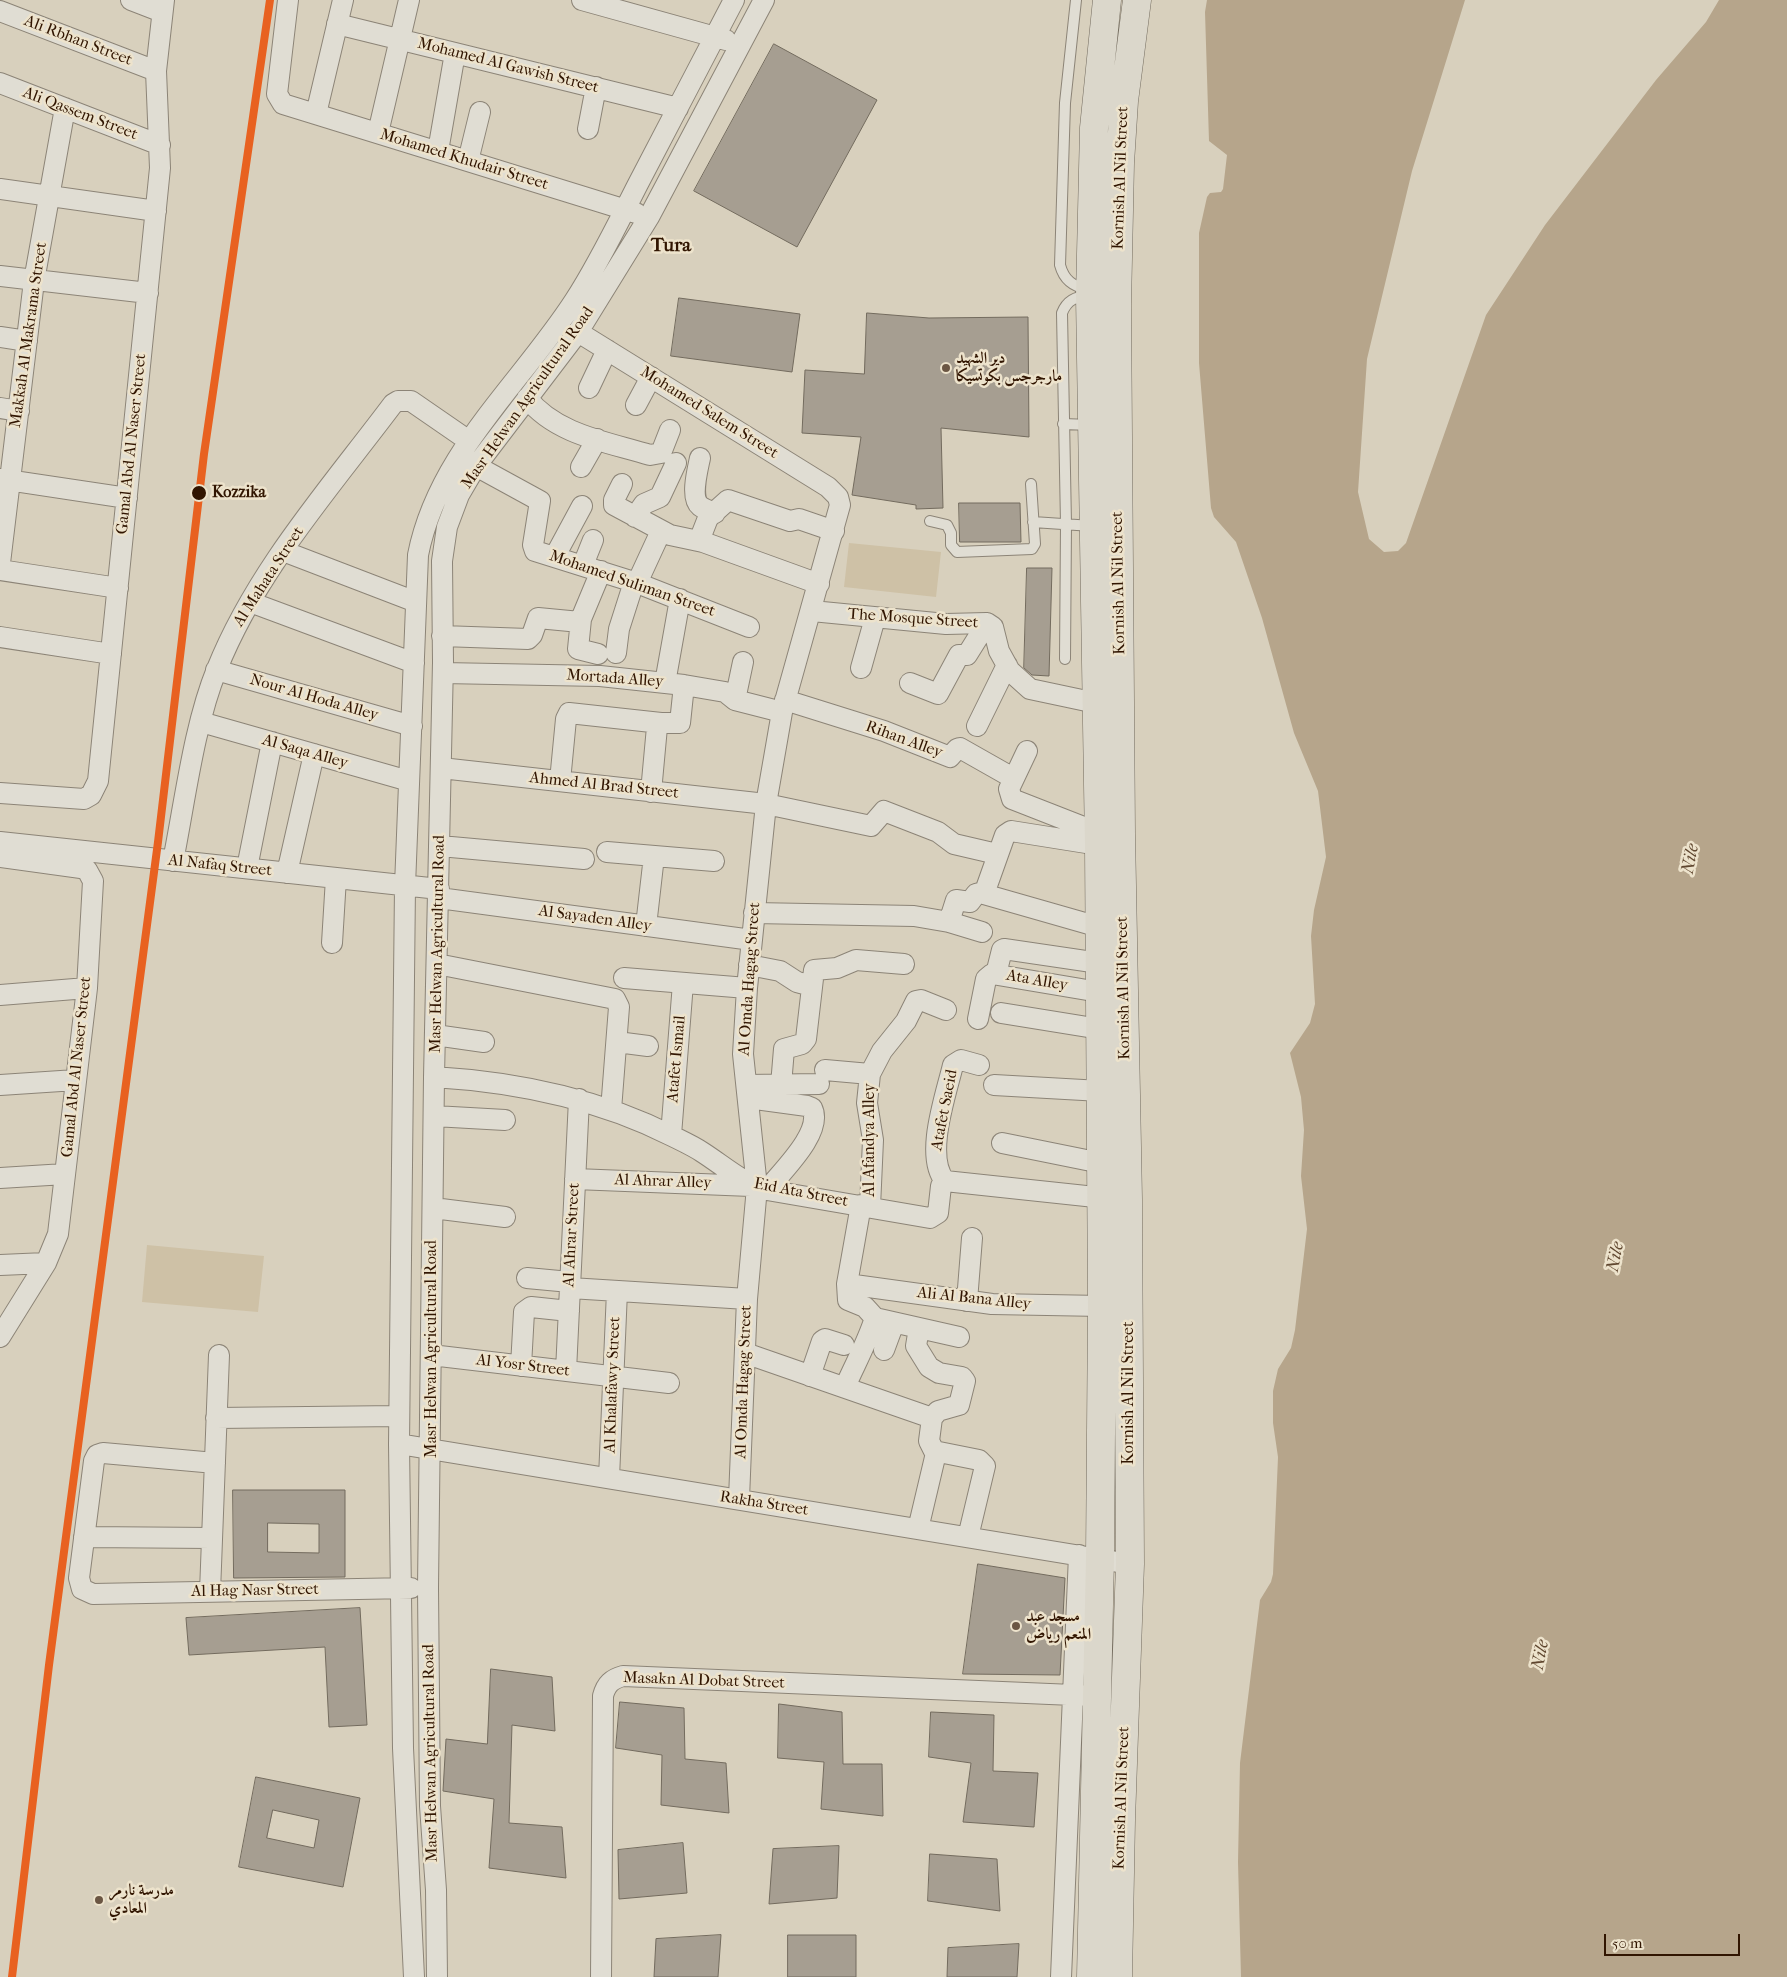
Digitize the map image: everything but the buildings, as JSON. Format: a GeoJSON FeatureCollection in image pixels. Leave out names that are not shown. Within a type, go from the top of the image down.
{"type":"FeatureCollection","features":[{"type":"Feature","properties":{"kind":"highway","name":"Kornish Al Nil Street"},"geometry":{"type":"LineString","coordinates":[[1107,0],[1094,128],[1090,293],[1091,425],[1079,525],[1096,703],[1099,839],[1102,1306],[1084,1696],[1108,1819],[1118,1977]]}},
{"type":"Feature","properties":{"kind":"highway","name":"Kornish Al Nil Street"},"geometry":{"type":"LineString","coordinates":[[1091,1977],[1108,1819],[1130,1564],[1128,1199],[1121,843],[1117,305],[1120,163],[1124,101],[1137,0]]}},
{"type":"Feature","properties":{"kind":"street"},"geometry":{"type":"LineString","coordinates":[[130,0],[163,6]]}},
{"type":"Feature","properties":{"kind":"street","name":"Mohamed Khudair Street"},"geometry":{"type":"LineString","coordinates":[[288,0],[277,94],[280,101],[316,114],[649,217]]}},
{"type":"Feature","properties":{"kind":"street"},"geometry":{"type":"LineString","coordinates":[[316,114],[343,0]]}},
{"type":"Feature","properties":{"kind":"street"},"geometry":{"type":"LineString","coordinates":[[378,133],[409,0]]}},
{"type":"Feature","properties":{"kind":"street"},"geometry":{"type":"LineString","coordinates":[[582,0],[740,44]]}},
{"type":"Feature","properties":{"kind":"street","name":"Masr Helwan Agricultural Road"},"geometry":{"type":"LineString","coordinates":[[414,1977],[403,1748],[398,1444],[404,886],[418,555],[423,529],[434,502],[469,441],[574,301],[610,241],[734,0]]}},
{"type":"Feature","properties":{"kind":"street","name":"Masr Helwan Agricultural Road"},"geometry":{"type":"LineString","coordinates":[[437,1977],[436,1890],[430,1806],[428,1588],[434,1077],[443,673],[442,561],[448,527],[459,495],[476,466],[578,332],[649,217],[764,0]]}},
{"type":"Feature","properties":{"kind":"street","name":"Gamal Abd Al Naser Street"},"geometry":{"type":"LineString","coordinates":[[0,793],[84,799],[96,789],[160,168],[156,70],[163,6]]}},
{"type":"Feature","properties":{"kind":"street","name":"Ali Rbhan Street"},"geometry":{"type":"LineString","coordinates":[[0,11],[156,70]]}},
{"type":"Feature","properties":{"kind":"street","name":"Mohamed Al Gawish Street"},"geometry":{"type":"LineString","coordinates":[[337,24],[678,108]]}},
{"type":"Feature","properties":{"kind":"street"},"geometry":{"type":"LineString","coordinates":[[438,151],[456,53]]}},
{"type":"Feature","properties":{"kind":"street","name":"Ali Qassem Street"},"geometry":{"type":"LineString","coordinates":[[0,83],[160,144]]}},
{"type":"Feature","properties":{"kind":"street"},"geometry":{"type":"LineString","coordinates":[[588,129],[596,87]]}},
{"type":"Feature","properties":{"kind":"street","name":"Makkah Al Makrama Street"},"geometry":{"type":"LineString","coordinates":[[0,563],[9,410],[27,341],[34,281],[65,108]]}},
{"type":"Feature","properties":{"kind":"street"},"geometry":{"type":"LineString","coordinates":[[468,160],[480,112]]}},
{"type":"Feature","properties":{"kind":"street"},"geometry":{"type":"LineString","coordinates":[[0,188],[156,211]]}},
{"type":"Feature","properties":{"kind":"street"},"geometry":{"type":"LineString","coordinates":[[0,276],[148,293]]}},
{"type":"Feature","properties":{"kind":"street","name":"Mohamed Salem Street"},"geometry":{"type":"LineString","coordinates":[[578,332],[828,487],[838,498]]}},
{"type":"Feature","properties":{"kind":"street"},"geometry":{"type":"LineString","coordinates":[[0,337],[27,341]]}},
{"type":"Feature","properties":{"kind":"street"},"geometry":{"type":"LineString","coordinates":[[589,388],[607,350]]}},
{"type":"Feature","properties":{"kind":"street"},"geometry":{"type":"LineString","coordinates":[[636,405],[651,377]]}},
{"type":"Feature","properties":{"kind":"street"},"geometry":{"type":"LineString","coordinates":[[527,398],[537,411],[552,422],[576,433],[656,456],[664,450],[670,430]]}},
{"type":"Feature","properties":{"kind":"street","name":"Al Mahata Street"},"geometry":{"type":"LineString","coordinates":[[173,861],[201,722],[216,670],[250,602],[283,551],[393,404],[398,401],[411,401],[469,441]]}},
{"type":"Feature","properties":{"kind":"street"},"geometry":{"type":"LineString","coordinates":[[581,467],[597,439]]}},
{"type":"Feature","properties":{"kind":"street"},"geometry":{"type":"LineString","coordinates":[[700,458],[696,478],[696,500],[700,506],[715,513]]}},
{"type":"Feature","properties":{"kind":"street"},"geometry":{"type":"LineString","coordinates":[[635,517],[644,504],[660,497],[676,462]]}},
{"type":"Feature","properties":{"kind":"street","name":"Mohamed Suliman Street"},"geometry":{"type":"LineString","coordinates":[[476,466],[540,501],[533,547],[537,552],[636,582],[748,627]]}},
{"type":"Feature","properties":{"kind":"street"},"geometry":{"type":"LineString","coordinates":[[5,479],[127,498]]}},
{"type":"Feature","properties":{"kind":"street"},"geometry":{"type":"LineString","coordinates":[[622,484],[614,500],[614,505],[662,531],[680,538],[698,541],[819,584]]}},
{"type":"Feature","properties":{"kind":"street","name":"Al Omda Hagag Street"},"geometry":{"type":"LineString","coordinates":[[739,1499],[747,1299],[758,1188],[743,1054],[754,912],[766,804],[783,706],[834,531],[839,512],[838,498]]}},
{"type":"Feature","properties":{"kind":"street"},"geometry":{"type":"LineString","coordinates":[[698,541],[706,521],[726,501],[730,500],[790,521],[799,520],[834,531]]}},
{"type":"Feature","properties":{"kind":"street"},"geometry":{"type":"LineString","coordinates":[[554,556],[582,506]]}},
{"type":"Feature","properties":{"kind":"street"},"geometry":{"type":"LineString","coordinates":[[593,540],[592,568],[580,622],[578,650],[607,653],[636,582],[662,531]]}},
{"type":"Feature","properties":{"kind":"street"},"geometry":{"type":"LineString","coordinates":[[283,551],[416,602]]}},
{"type":"Feature","properties":{"kind":"street"},"geometry":{"type":"LineString","coordinates":[[0,570],[118,588]]}},
{"type":"Feature","properties":{"kind":"street"},"geometry":{"type":"LineString","coordinates":[[560,781],[566,716],[569,713],[680,724],[674,684],[680,599]]}},
{"type":"Feature","properties":{"kind":"street"},"geometry":{"type":"LineString","coordinates":[[250,602],[414,663]]}},
{"type":"Feature","properties":{"kind":"street","name":"The Mosque Street"},"geometry":{"type":"LineString","coordinates":[[812,611],[946,624],[987,624],[993,627],[999,650],[1007,665],[1030,689],[1096,703]]}},
{"type":"Feature","properties":{"kind":"street"},"geometry":{"type":"LineString","coordinates":[[442,636],[528,639],[532,635],[538,618],[580,622]]}},
{"type":"Feature","properties":{"kind":"street"},"geometry":{"type":"LineString","coordinates":[[861,668],[875,618]]}},
{"type":"Feature","properties":{"kind":"street"},"geometry":{"type":"LineString","coordinates":[[910,684],[938,694],[958,655],[967,656],[987,624]]}},
{"type":"Feature","properties":{"kind":"street"},"geometry":{"type":"LineString","coordinates":[[0,637],[111,654]]}},
{"type":"Feature","properties":{"kind":"street"},"geometry":{"type":"LineString","coordinates":[[735,700],[744,662]]}},
{"type":"Feature","properties":{"kind":"street"},"geometry":{"type":"LineString","coordinates":[[977,726],[1007,665]]}},
{"type":"Feature","properties":{"kind":"street","name":"Nour Al Hoda Alley"},"geometry":{"type":"LineString","coordinates":[[216,670],[412,726]]}},
{"type":"Feature","properties":{"kind":"street","name":"Mortada Alley"},"geometry":{"type":"LineString","coordinates":[[443,673],[600,676],[725,692],[735,700],[783,706]]}},
{"type":"Feature","properties":{"kind":"street","name":"Rihan Alley"},"geometry":{"type":"LineString","coordinates":[[783,706],[884,731],[948,756],[960,748],[1013,778]]}},
{"type":"Feature","properties":{"kind":"street","name":"Al Saqa Alley"},"geometry":{"type":"LineString","coordinates":[[201,722],[409,782]]}},
{"type":"Feature","properties":{"kind":"street"},"geometry":{"type":"LineString","coordinates":[[650,792],[657,727],[661,723]]}},
{"type":"Feature","properties":{"kind":"street"},"geometry":{"type":"LineString","coordinates":[[247,868],[272,742]]}},
{"type":"Feature","properties":{"kind":"street"},"geometry":{"type":"LineString","coordinates":[[1027,752],[1009,789],[1012,799],[1099,839]]}},
{"type":"Feature","properties":{"kind":"street"},"geometry":{"type":"LineString","coordinates":[[286,873],[314,754]]}},
{"type":"Feature","properties":{"kind":"street","name":"Ahmed Al Brad Street"},"geometry":{"type":"LineString","coordinates":[[441,768],[506,784],[560,781],[766,804],[871,826],[876,823],[874,810],[884,811],[938,832],[954,844],[997,854]]}},
{"type":"Feature","properties":{"kind":"street"},"geometry":{"type":"LineString","coordinates":[[984,894],[1005,835],[1015,830],[1099,839]]}},
{"type":"Feature","properties":{"kind":"street","name":"Al Nafaq Street"},"geometry":{"type":"LineString","coordinates":[[0,842],[404,886],[439,894]]}},
{"type":"Feature","properties":{"kind":"street"},"geometry":{"type":"LineString","coordinates":[[440,846],[584,859]]}},
{"type":"Feature","properties":{"kind":"street"},"geometry":{"type":"LineString","coordinates":[[607,852],[714,861]]}},
{"type":"Feature","properties":{"kind":"street"},"geometry":{"type":"LineString","coordinates":[[646,926],[654,856]]}},
{"type":"Feature","properties":{"kind":"street","name":"Gamal Abd Al Naser Street"},"geometry":{"type":"LineString","coordinates":[[0,857],[81,868],[91,875],[93,880],[87,988],[58,1234],[46,1263],[0,1337]]}},
{"type":"Feature","properties":{"kind":"street"},"geometry":{"type":"LineString","coordinates":[[332,943],[336,878]]}},
{"type":"Feature","properties":{"kind":"street"},"geometry":{"type":"LineString","coordinates":[[949,922],[956,900],[970,902],[977,893],[1099,927]]}},
{"type":"Feature","properties":{"kind":"street","name":"Al Sayaden Alley"},"geometry":{"type":"LineString","coordinates":[[439,894],[646,926],[752,940]]}},
{"type":"Feature","properties":{"kind":"street"},"geometry":{"type":"LineString","coordinates":[[754,912],[914,916],[949,922],[982,932]]}},
{"type":"Feature","properties":{"kind":"street"},"geometry":{"type":"LineString","coordinates":[[996,974],[1002,950],[1004,949],[1099,964]]}},
{"type":"Feature","properties":{"kind":"street"},"geometry":{"type":"LineString","coordinates":[[781,1085],[784,1048],[802,1044],[806,1039],[812,986],[816,969],[836,968],[856,960],[904,964]]}},
{"type":"Feature","properties":{"kind":"street"},"geometry":{"type":"LineString","coordinates":[[437,964],[611,996],[618,1002],[619,1007],[611,1110]]}},
{"type":"Feature","properties":{"kind":"street"},"geometry":{"type":"LineString","coordinates":[[749,965],[780,971],[797,982],[812,986]]}},
{"type":"Feature","properties":{"kind":"street","name":"Ata Alley"},"geometry":{"type":"LineString","coordinates":[[978,1019],[986,979],[988,976],[996,974],[1100,992]]}},
{"type":"Feature","properties":{"kind":"street"},"geometry":{"type":"LineString","coordinates":[[624,978],[747,988]]}},
{"type":"Feature","properties":{"kind":"street","name":"Atafet Ismail"},"geometry":{"type":"LineString","coordinates":[[671,1135],[683,983]]}},
{"type":"Feature","properties":{"kind":"street"},"geometry":{"type":"LineString","coordinates":[[0,995],[87,988]]}},
{"type":"Feature","properties":{"kind":"street","name":"Al Afandya Alley"},"geometry":{"type":"LineString","coordinates":[[848,1292],[865,1206],[865,1140],[870,1074],[882,1051],[900,1029],[917,1000],[946,1010]]}},
{"type":"Feature","properties":{"kind":"street"},"geometry":{"type":"LineString","coordinates":[[1001,1013],[1100,1029]]}},
{"type":"Feature","properties":{"kind":"street"},"geometry":{"type":"LineString","coordinates":[[435,1035],[484,1042]]}},
{"type":"Feature","properties":{"kind":"street"},"geometry":{"type":"LineString","coordinates":[[617,1042],[648,1046]]}},
{"type":"Feature","properties":{"kind":"street","name":"Atafet Saeid"},"geometry":{"type":"LineString","coordinates":[[945,1181],[940,1175],[936,1160],[938,1129],[953,1065],[961,1060],[979,1065]]}},
{"type":"Feature","properties":{"kind":"street"},"geometry":{"type":"LineString","coordinates":[[748,1092],[822,1077],[870,1074]]}},
{"type":"Feature","properties":{"kind":"street","name":"Eid Ata Street"},"geometry":{"type":"LineString","coordinates":[[434,1077],[512,1084],[579,1099],[671,1135],[701,1151],[758,1188],[934,1218],[938,1213],[941,1186],[945,1181]]}},
{"type":"Feature","properties":{"kind":"street"},"geometry":{"type":"LineString","coordinates":[[0,1085],[76,1080]]}},
{"type":"Feature","properties":{"kind":"street"},"geometry":{"type":"LineString","coordinates":[[994,1085],[1101,1091]]}},
{"type":"Feature","properties":{"kind":"street"},"geometry":{"type":"LineString","coordinates":[[748,1092],[807,1106],[812,1108],[814,1113],[807,1142],[758,1188]]}},
{"type":"Feature","properties":{"kind":"street","name":"Al Ahrar Street"},"geometry":{"type":"LineString","coordinates":[[566,1371],[579,1099]]}},
{"type":"Feature","properties":{"kind":"street"},"geometry":{"type":"LineString","coordinates":[[434,1116],[505,1120]]}},
{"type":"Feature","properties":{"kind":"street"},"geometry":{"type":"LineString","coordinates":[[1002,1143],[1101,1163]]}},
{"type":"Feature","properties":{"kind":"street"},"geometry":{"type":"LineString","coordinates":[[0,1178],[65,1174]]}},
{"type":"Feature","properties":{"kind":"street","name":"Al Ahrar Alley"},"geometry":{"type":"LineString","coordinates":[[575,1179],[758,1188]]}},
{"type":"Feature","properties":{"kind":"street"},"geometry":{"type":"LineString","coordinates":[[945,1181],[1101,1198],[1128,1199]]}},
{"type":"Feature","properties":{"kind":"street"},"geometry":{"type":"LineString","coordinates":[[433,1208],[505,1217]]}},
{"type":"Feature","properties":{"kind":"street"},"geometry":{"type":"LineString","coordinates":[[967,1301],[972,1238]]}},
{"type":"Feature","properties":{"kind":"street"},"geometry":{"type":"LineString","coordinates":[[0,1265],[46,1263]]}},
{"type":"Feature","properties":{"kind":"street"},"geometry":{"type":"LineString","coordinates":[[526,1278],[617,1291],[747,1299]]}},
{"type":"Feature","properties":{"kind":"street","name":"Al Khalafawy Street"},"geometry":{"type":"LineString","coordinates":[[609,1478],[617,1291]]}},
{"type":"Feature","properties":{"kind":"street"},"geometry":{"type":"LineString","coordinates":[[848,1292],[884,1320],[960,1337]]}},
{"type":"Feature","properties":{"kind":"street","name":"Ali Al Bana Alley"},"geometry":{"type":"LineString","coordinates":[[848,1292],[1038,1306],[1102,1306]]}},
{"type":"Feature","properties":{"kind":"street"},"geometry":{"type":"LineString","coordinates":[[521,1366],[524,1312],[531,1307],[569,1311]]}},
{"type":"Feature","properties":{"kind":"street"},"geometry":{"type":"LineString","coordinates":[[884,1320],[884,1350]]}},
{"type":"Feature","properties":{"kind":"street"},"geometry":{"type":"LineString","coordinates":[[845,1388],[861,1351],[884,1320]]}},
{"type":"Feature","properties":{"kind":"street"},"geometry":{"type":"LineString","coordinates":[[919,1328],[916,1346],[929,1368],[935,1372],[964,1379],[968,1404],[935,1412],[932,1418],[929,1441],[932,1449],[936,1453],[979,1460],[984,1463],[968,1537]]}},
{"type":"Feature","properties":{"kind":"street"},"geometry":{"type":"LineString","coordinates":[[810,1376],[822,1341],[825,1338],[844,1345]]}},
{"type":"Feature","properties":{"kind":"street"},"geometry":{"type":"LineString","coordinates":[[745,1353],[932,1418]]}},
{"type":"Feature","properties":{"kind":"street"},"geometry":{"type":"LineString","coordinates":[[210,1592],[219,1355]]}},
{"type":"Feature","properties":{"kind":"street","name":"Al Yosr Street"},"geometry":{"type":"LineString","coordinates":[[431,1355],[669,1383]]}},
{"type":"Feature","properties":{"kind":"street"},"geometry":{"type":"LineString","coordinates":[[216,1418],[399,1416]]}},
{"type":"Feature","properties":{"kind":"street","name":"Rakha Street"},"geometry":{"type":"LineString","coordinates":[[398,1444],[1130,1564]]}},
{"type":"Feature","properties":{"kind":"street"},"geometry":{"type":"LineString","coordinates":[[212,1538],[84,1537],[94,1461],[97,1455],[103,1453],[215,1463]]}},
{"type":"Feature","properties":{"kind":"street"},"geometry":{"type":"LineString","coordinates":[[918,1529],[936,1453]]}},
{"type":"Feature","properties":{"kind":"street","name":"Al Hag Nasr Street"},"geometry":{"type":"LineString","coordinates":[[84,1537],[79,1578],[82,1589],[93,1594],[428,1588]]}},
{"type":"Feature","properties":{"kind":"street","name":"Masakn Al Dobat Street"},"geometry":{"type":"LineString","coordinates":[[601,1977],[603,1696],[610,1682],[616,1678],[623,1676],[1084,1696]]}},
{"type":"Feature","properties":{"kind":"street"},"geometry":{"type":"LineString","coordinates":[[1062,1977],[1084,1696]]}},
{"type":"Feature","properties":{"kind":"lane"},"geometry":{"type":"LineString","coordinates":[[1076,0],[1065,103],[1060,266],[1065,278],[1072,284],[1090,293]]}},
{"type":"Feature","properties":{"kind":"lane"},"geometry":{"type":"LineString","coordinates":[[1065,659],[1079,525],[1063,424],[1062,313],[1065,307],[1075,298],[1090,293]]}},
{"type":"Feature","properties":{"kind":"lane"},"geometry":{"type":"LineString","coordinates":[[1063,424],[1091,425]]}},
{"type":"Feature","properties":{"kind":"lane"},"geometry":{"type":"LineString","coordinates":[[930,521],[947,525],[951,533],[951,545],[957,552],[962,554],[1032,549],[1035,544],[1031,484]]}},
{"type":"Feature","properties":{"kind":"lane"},"geometry":{"type":"LineString","coordinates":[[1033,522],[1079,525]]}},
{"type":"Feature","properties":{"kind":"shaded area"},"geometry":{"type":"Polygon","coordinates":[[[849,543],[941,552],[936,597],[844,587],[849,543]]]}},
{"type":"Feature","properties":{"kind":"shaded area"},"geometry":{"type":"Polygon","coordinates":[[[147,1245],[264,1256],[258,1312],[142,1302],[147,1245]]]}},
{"type":"Feature","properties":{"kind":"water","name":"Nile"},"geometry":{"type":"Polygon","coordinates":[[[1207,0],[1465,0],[1412,171],[1367,359],[1358,492],[1369,539],[1384,552],[1398,551],[1406,543],[1486,315],[1545,225],[1656,80],[1706,22],[1719,0],[1787,0],[1787,1977],[1241,1977],[1238,1862],[1240,1763],[1260,1600],[1271,1582],[1273,1574],[1278,1457],[1273,1423],[1273,1391],[1278,1369],[1291,1348],[1295,1330],[1307,1229],[1301,1176],[1304,1130],[1301,1097],[1290,1053],[1310,1023],[1315,1004],[1311,936],[1314,910],[1326,857],[1318,791],[1294,733],[1262,618],[1236,542],[1214,517],[1211,508],[1199,363],[1199,233],[1207,197],[1210,193],[1221,192],[1223,189],[1227,155],[1209,141],[1205,12],[1207,0]]]}},
{"type":"Feature","properties":{"kind":"transit line"},"geometry":{"type":"LineString","coordinates":[[12,1977],[49,1665],[158,842],[204,454],[270,0]]}},
{"type":"Feature","properties":{"kind":"place","name":"دير الشهيد مارجرجس بكوتسيكا"},"geometry":{"type":"Point","coordinates":[946,368]}},
{"type":"Feature","properties":{"kind":"place","name":"Kozzika"},"geometry":{"type":"Point","coordinates":[199,493]}},
{"type":"Feature","properties":{"kind":"place","name":"مسجد عبد المنعم رياض"},"geometry":{"type":"Point","coordinates":[1016,1626]}},
{"type":"Feature","properties":{"kind":"place","name":"مدرسة نارمر المعادي"},"geometry":{"type":"Point","coordinates":[99,1900]}},
{"type":"Feature","properties":{"kind":"district","name":"Tura"},"geometry":{"type":"Point","coordinates":[671,246]}}]}
